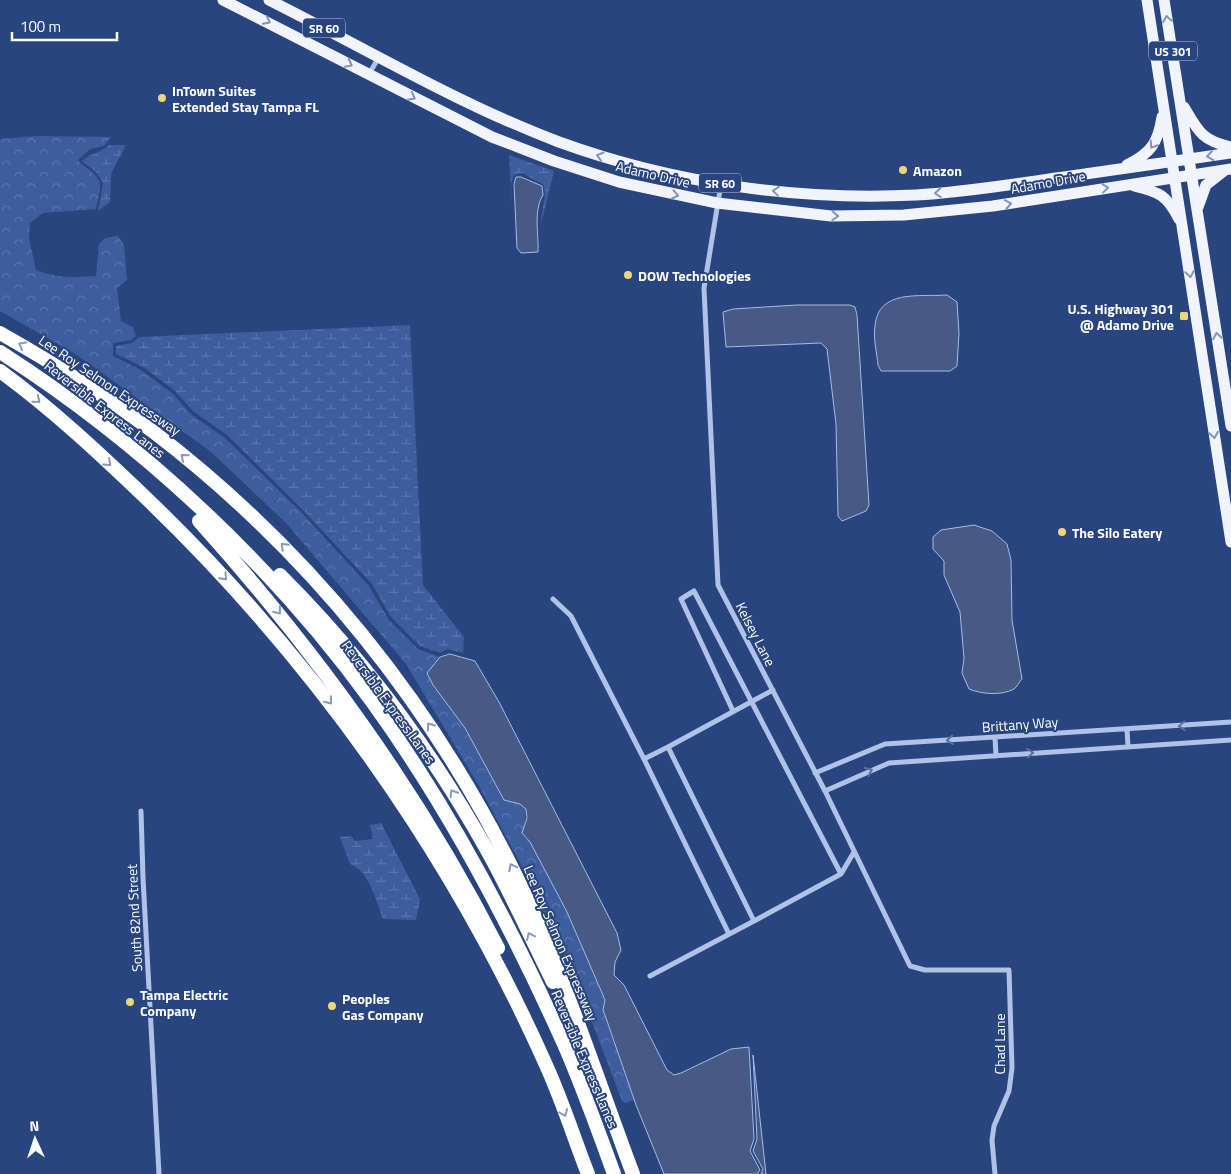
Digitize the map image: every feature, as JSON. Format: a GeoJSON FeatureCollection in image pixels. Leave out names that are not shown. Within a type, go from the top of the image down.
{"type":"FeatureCollection","features":[{"type":"Feature","properties":{"kind":"highway","name":"Lee Roy Selmon Expressway"},"geometry":{"type":"LineString","coordinates":[[0,333],[64,370],[154,432],[244,507],[291,553],[341,608],[401,684],[435,733],[480,806],[540,928],[633,1174]]}},
{"type":"Feature","properties":{"kind":"highway","name":"Reversible Express Lanes"},"geometry":{"type":"LineString","coordinates":[[0,352],[117,435],[143,457],[256,563],[292,602],[359,684],[412,759],[473,862],[522,954],[564,1045],[614,1174]]}},
{"type":"Feature","properties":{"kind":"highway"},"geometry":{"type":"LineString","coordinates":[[0,371],[52,412],[172,523],[233,586],[308,673],[401,800],[502,972],[547,1067],[588,1174]]}},
{"type":"Feature","properties":{"kind":"highway"},"geometry":{"type":"LineString","coordinates":[[117,435],[153,456],[226,522],[283,579],[352,653],[422,747],[460,805],[513,899],[558,991],[571,1008]]}},
{"type":"Feature","properties":{"kind":"highway"},"geometry":{"type":"LineString","coordinates":[[143,457],[148,468],[186,506],[273,604],[303,642],[385,758],[486,924],[539,1034],[547,1067]]}},
{"type":"Feature","properties":{"kind":"main road","name":"Adamo Drive"},"geometry":{"type":"LineString","coordinates":[[223,0],[462,123],[554,161],[619,182],[717,203],[832,216],[904,215],[993,206],[1174,176],[1229,170]]}},
{"type":"Feature","properties":{"kind":"main road","name":"Adamo Drive"},"geometry":{"type":"LineString","coordinates":[[269,0],[466,102],[560,142],[640,167],[721,184],[836,195],[914,195],[986,188],[1231,153]]}},
{"type":"Feature","properties":{"kind":"main road","name":"US 301"},"geometry":{"type":"LineString","coordinates":[[1147,0],[1231,542]]}},
{"type":"Feature","properties":{"kind":"main road","name":"US 301"},"geometry":{"type":"LineString","coordinates":[[1164,0],[1231,426]]}},
{"type":"Feature","properties":{"kind":"main road"},"geometry":{"type":"LineString","coordinates":[[1180,102],[1200,134],[1212,142],[1231,147]]}},
{"type":"Feature","properties":{"kind":"main road"},"geometry":{"type":"LineString","coordinates":[[1118,170],[1140,159],[1151,150],[1160,133],[1164,105]]}},
{"type":"Feature","properties":{"kind":"main road"},"geometry":{"type":"LineString","coordinates":[[1197,214],[1206,185],[1229,170]]}},
{"type":"Feature","properties":{"kind":"main road"},"geometry":{"type":"LineString","coordinates":[[1130,184],[1156,192],[1165,197],[1182,226]]}},
{"type":"Feature","properties":{"kind":"main road"},"geometry":{"type":"LineString","coordinates":[[1220,472],[1228,476],[1231,481]]}},
{"type":"Feature","properties":{"kind":"street"},"geometry":{"type":"LineString","coordinates":[[369,74],[379,57]]}},
{"type":"Feature","properties":{"kind":"street","name":"Kelsey Lane"},"geometry":{"type":"LineString","coordinates":[[721,184],[704,288],[718,585],[815,773],[910,966],[925,970],[1009,970]]}},
{"type":"Feature","properties":{"kind":"street"},"geometry":{"type":"LineString","coordinates":[[733,712],[681,599],[694,592],[841,874]]}},
{"type":"Feature","properties":{"kind":"street"},"geometry":{"type":"LineString","coordinates":[[554,599],[571,616],[730,934]]}},
{"type":"Feature","properties":{"kind":"street"},"geometry":{"type":"LineString","coordinates":[[644,759],[773,690]]}},
{"type":"Feature","properties":{"kind":"street","name":"Brittany Way"},"geometry":{"type":"LineString","coordinates":[[815,773],[885,744],[1231,722]]}},
{"type":"Feature","properties":{"kind":"street"},"geometry":{"type":"LineString","coordinates":[[1127,729],[1128,746]]}},
{"type":"Feature","properties":{"kind":"street"},"geometry":{"type":"LineString","coordinates":[[995,737],[996,756]]}},
{"type":"Feature","properties":{"kind":"street"},"geometry":{"type":"LineString","coordinates":[[824,791],[889,763],[1231,740]]}},
{"type":"Feature","properties":{"kind":"street"},"geometry":{"type":"LineString","coordinates":[[668,747],[754,921]]}},
{"type":"Feature","properties":{"kind":"street","name":"South 82nd Street"},"geometry":{"type":"LineString","coordinates":[[142,811],[143,888],[159,1174]]}},
{"type":"Feature","properties":{"kind":"street"},"geometry":{"type":"LineString","coordinates":[[650,976],[841,874],[854,852]]}},
{"type":"Feature","properties":{"kind":"street","name":"Chad Lane"},"geometry":{"type":"LineString","coordinates":[[995,1174],[992,1140],[994,1126],[1010,1091],[1012,1068],[1009,970]]}},
{"type":"Feature","properties":{"kind":"green space"},"geometry":{"type":"Polygon","coordinates":[[[36,136],[111,137],[104,146],[90,149],[78,160],[99,180],[100,190],[96,209],[43,213],[30,223],[29,238],[36,270],[66,277],[96,276],[99,244],[105,238],[118,236],[124,245],[127,280],[117,288],[121,321],[133,327],[136,336],[131,340],[113,343],[113,356],[141,370],[172,393],[192,415],[225,438],[301,512],[369,586],[389,620],[418,649],[440,657],[428,673],[433,685],[465,728],[504,800],[520,804],[526,809],[524,837],[530,842],[567,912],[605,1001],[603,1010],[634,1100],[626,1103],[622,1101],[581,993],[521,865],[479,786],[406,664],[287,524],[210,451],[77,355],[0,311],[0,139],[36,136]]]}},
{"type":"Feature","properties":{"kind":"green space"},"geometry":{"type":"Polygon","coordinates":[[[109,145],[126,145],[111,174],[110,202],[98,211],[103,183],[97,173],[82,161],[109,145]]]}},
{"type":"Feature","properties":{"kind":"green space"},"geometry":{"type":"Polygon","coordinates":[[[509,155],[554,171],[541,224],[545,195],[544,185],[522,173],[514,175],[511,184],[513,220],[509,155]]]}},
{"type":"Feature","properties":{"kind":"green space"},"geometry":{"type":"Polygon","coordinates":[[[410,325],[423,585],[464,637],[463,653],[447,649],[440,653],[420,646],[391,617],[372,584],[303,510],[227,435],[194,412],[174,390],[143,367],[116,354],[116,346],[132,343],[139,337],[410,325]]]}},
{"type":"Feature","properties":{"kind":"green space"},"geometry":{"type":"Polygon","coordinates":[[[381,823],[420,899],[416,920],[383,919],[367,880],[363,873],[350,864],[340,837],[351,836],[355,841],[373,839],[370,825],[381,823]]]}},
{"type":"Feature","properties":{"kind":"shaded area"},"geometry":{"type":"Polygon","coordinates":[[[516,177],[521,177],[542,186],[543,195],[537,215],[538,252],[521,253],[517,248],[514,184],[516,177]]]}},
{"type":"Feature","properties":{"kind":"shaded area"},"geometry":{"type":"Polygon","coordinates":[[[947,295],[957,302],[959,333],[957,366],[950,371],[881,371],[878,365],[875,326],[878,314],[884,306],[892,300],[902,297],[947,295]]]}},
{"type":"Feature","properties":{"kind":"shaded area"},"geometry":{"type":"Polygon","coordinates":[[[797,305],[850,305],[855,307],[857,315],[869,505],[866,511],[842,521],[838,516],[836,424],[827,349],[821,343],[726,347],[723,312],[733,309],[797,305]]]}},
{"type":"Feature","properties":{"kind":"shaded area"},"geometry":{"type":"Polygon","coordinates":[[[974,525],[992,531],[1007,544],[1011,560],[1012,620],[1022,679],[1014,689],[1003,693],[985,693],[969,689],[962,673],[964,658],[960,612],[944,575],[944,561],[933,549],[933,537],[941,530],[974,525]]]}},
{"type":"Feature","properties":{"kind":"shaded area"},"geometry":{"type":"Polygon","coordinates":[[[450,654],[475,661],[499,702],[617,933],[621,950],[615,962],[614,975],[624,985],[667,1070],[674,1075],[731,1049],[749,1047],[754,1139],[750,1151],[760,1170],[757,1174],[664,1174],[636,1105],[603,1010],[605,1000],[567,912],[530,842],[522,833],[527,818],[526,809],[520,804],[504,800],[465,728],[433,685],[427,673],[440,657],[450,654]]]}},
{"type":"Feature","properties":{"kind":"shaded area"},"geometry":{"type":"Polygon","coordinates":[[[753,1055],[766,1174],[761,1174],[763,1169],[753,1151],[757,1139],[753,1055]]]}},
{"type":"Feature","properties":{"kind":"place","name":"InTown Suites Extended Stay Tampa FL"},"geometry":{"type":"Point","coordinates":[162,98]}},
{"type":"Feature","properties":{"kind":"place","name":"Amazon"},"geometry":{"type":"Point","coordinates":[903,170]}},
{"type":"Feature","properties":{"kind":"place","name":"DOW Technologies"},"geometry":{"type":"Point","coordinates":[628,275]}},
{"type":"Feature","properties":{"kind":"place","name":"U.S. Highway 301 @ Adamo Drive"},"geometry":{"type":"Point","coordinates":[1184,316]}},
{"type":"Feature","properties":{"kind":"place","name":"The Silo Eatery"},"geometry":{"type":"Point","coordinates":[1062,532]}},
{"type":"Feature","properties":{"kind":"place","name":"Tampa Electric Company"},"geometry":{"type":"Point","coordinates":[130,1002]}},
{"type":"Feature","properties":{"kind":"place","name":"Peoples Gas Company"},"geometry":{"type":"Point","coordinates":[332,1006]}}]}
